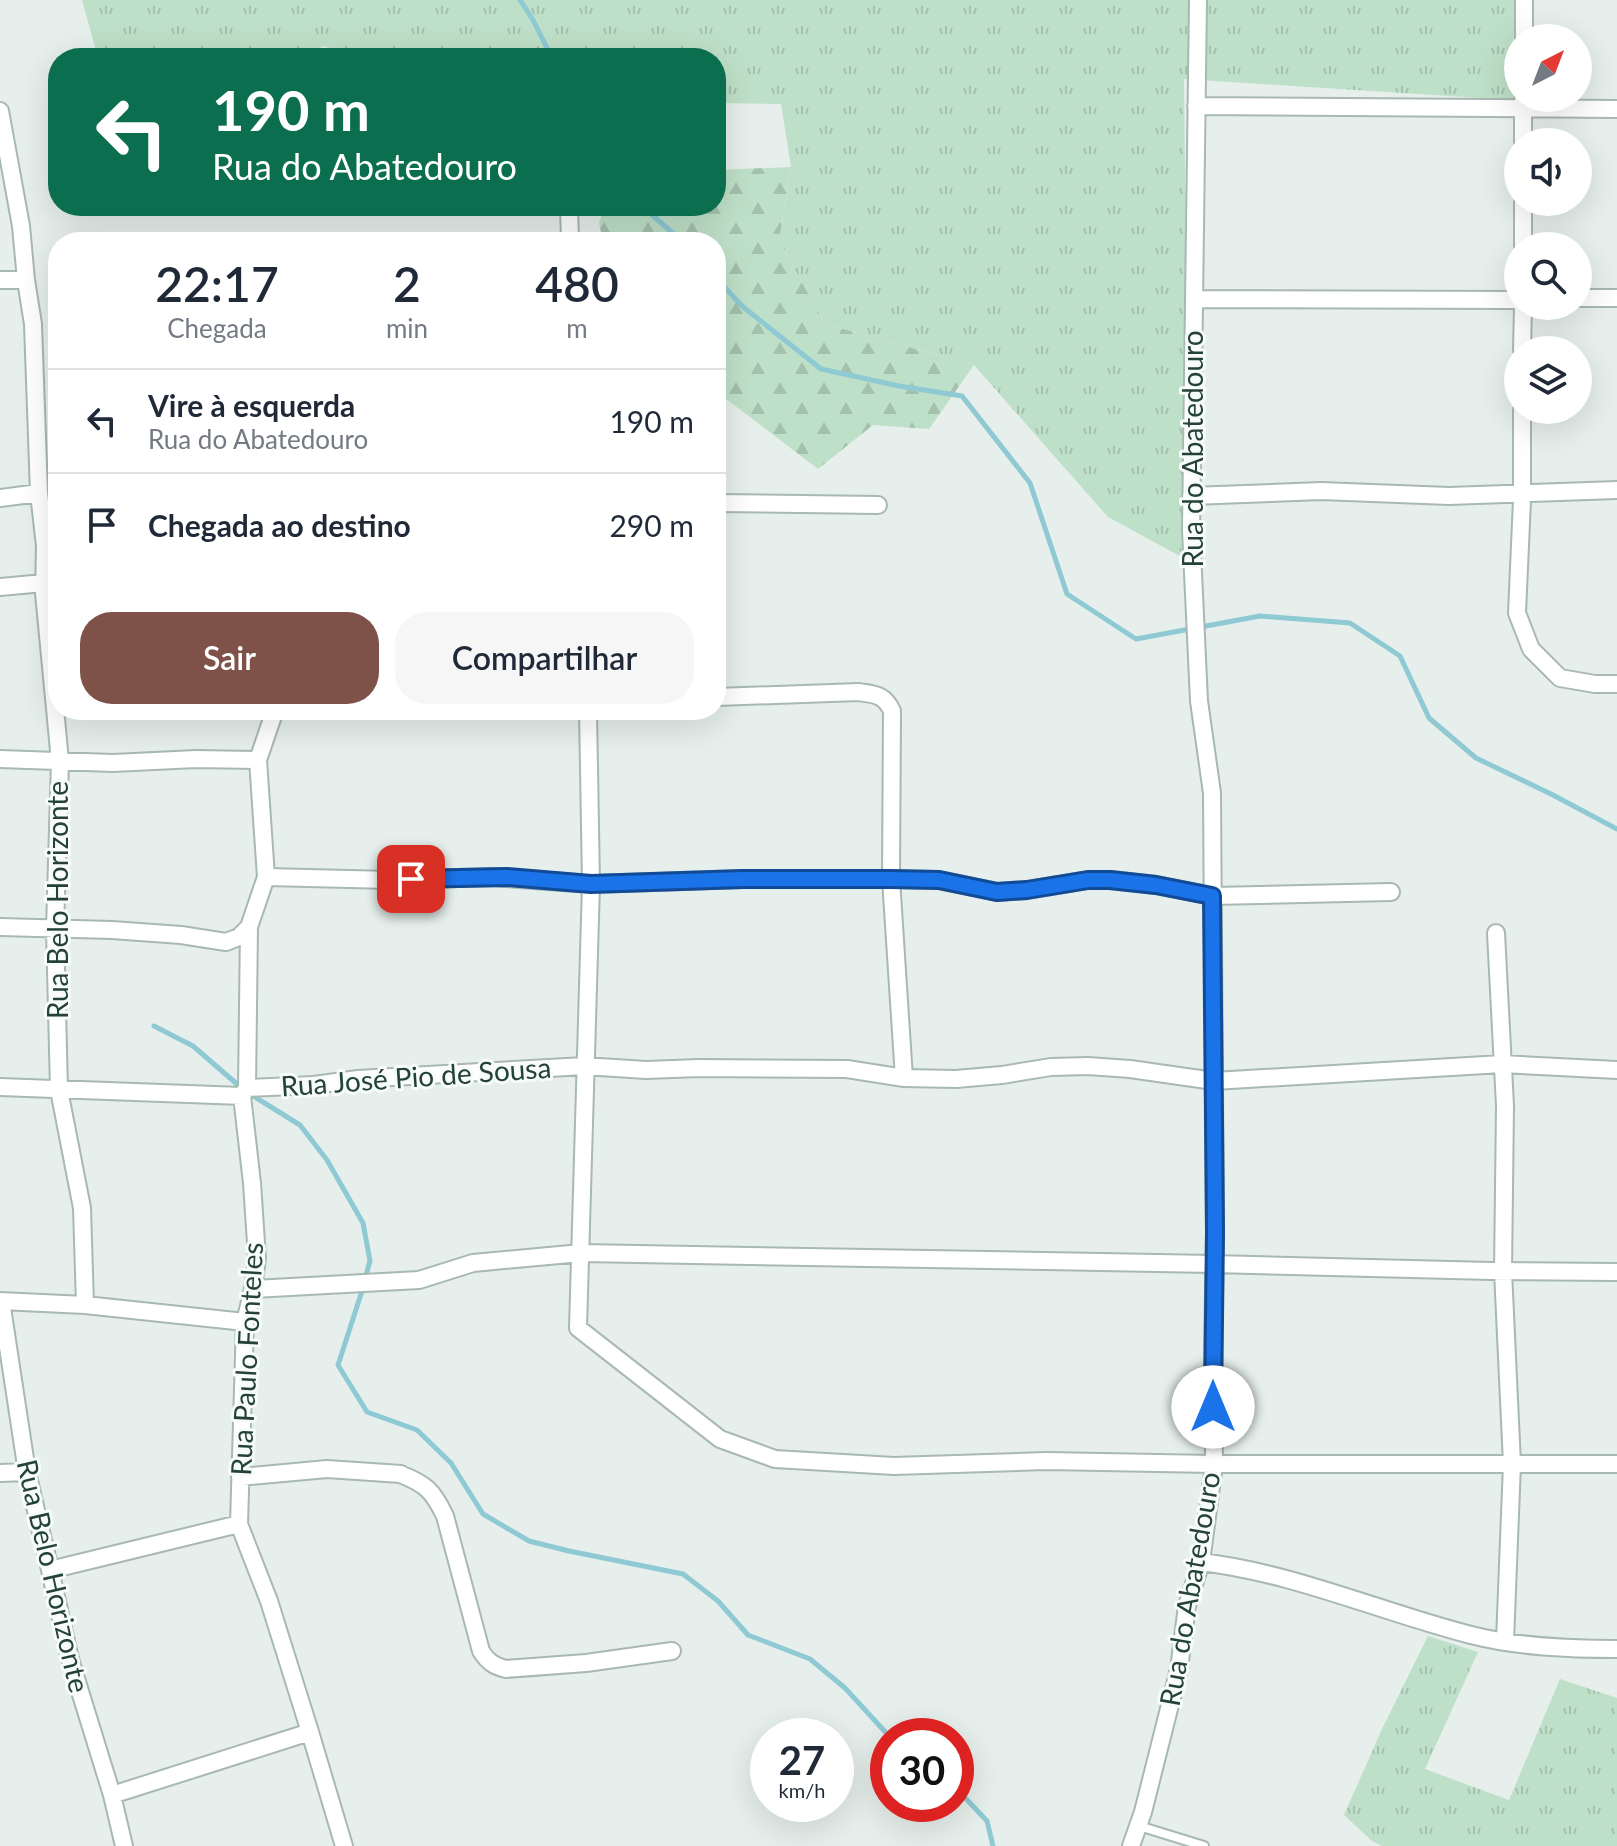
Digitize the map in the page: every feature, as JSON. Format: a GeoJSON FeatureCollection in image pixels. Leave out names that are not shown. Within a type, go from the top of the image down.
{"type":"FeatureCollection","features":[{"type":"Feature","properties":{"kind":"street","name":"Rua do Abatedouro"},"geometry":{"type":"LineString","coordinates":[[1131,1846],[1179,1669],[1187,1606],[1201,1562],[1214,1464],[1212,793],[1199,701],[1191,530],[1198,0]]}},
{"type":"Feature","properties":{"kind":"street"},"geometry":{"type":"LineString","coordinates":[[1524,0],[1524,24]]}},
{"type":"Feature","properties":{"kind":"street"},"geometry":{"type":"LineString","coordinates":[[1196,106],[1504,104]]}},
{"type":"Feature","properties":{"kind":"street"},"geometry":{"type":"LineString","coordinates":[[1592,108],[1617,109]]}},
{"type":"Feature","properties":{"kind":"street","name":"Rua Belo Horizonte"},"geometry":{"type":"LineString","coordinates":[[0,111],[4,152],[21,226],[33,324],[48,628]]}},
{"type":"Feature","properties":{"kind":"street"},"geometry":{"type":"LineString","coordinates":[[0,280],[26,280]]}},
{"type":"Feature","properties":{"kind":"street"},"geometry":{"type":"LineString","coordinates":[[1592,298],[1617,298]]}},
{"type":"Feature","properties":{"kind":"street"},"geometry":{"type":"LineString","coordinates":[[1194,299],[1504,300]]}},
{"type":"Feature","properties":{"kind":"street"},"geometry":{"type":"LineString","coordinates":[[1522,424],[1517,613],[1531,649],[1560,678],[1617,684]]}},
{"type":"Feature","properties":{"kind":"street"},"geometry":{"type":"LineString","coordinates":[[1191,496],[1321,491],[1449,496],[1617,490]]}},
{"type":"Feature","properties":{"kind":"street"},"geometry":{"type":"LineString","coordinates":[[0,498],[39,493]]}},
{"type":"Feature","properties":{"kind":"street"},"geometry":{"type":"LineString","coordinates":[[726,503],[878,505]]}},
{"type":"Feature","properties":{"kind":"street"},"geometry":{"type":"LineString","coordinates":[[0,587],[44,583]]}},
{"type":"Feature","properties":{"kind":"street"},"geometry":{"type":"LineString","coordinates":[[726,697],[859,692],[887,700],[892,711],[891,879],[904,1078]]}},
{"type":"Feature","properties":{"kind":"street","name":"Rua Belo Horizonte"},"geometry":{"type":"LineString","coordinates":[[56,720],[60,761],[55,929],[59,1090],[82,1208],[85,1305]]}},
{"type":"Feature","properties":{"kind":"street"},"geometry":{"type":"LineString","coordinates":[[0,927],[112,930],[226,942],[239,937],[249,927],[266,877],[258,760],[272,720]]}},
{"type":"Feature","properties":{"kind":"street"},"geometry":{"type":"LineString","coordinates":[[588,720],[591,884],[578,1328],[720,1439],[775,1459],[894,1466],[1046,1461],[1617,1464]]}},
{"type":"Feature","properties":{"kind":"street"},"geometry":{"type":"LineString","coordinates":[[0,759],[113,763],[258,760]]}},
{"type":"Feature","properties":{"kind":"street"},"geometry":{"type":"LineString","coordinates":[[266,877],[391,880],[491,877],[591,884],[743,879],[891,879],[939,880],[997,892],[1110,880],[1212,896],[1391,892]]}},
{"type":"Feature","properties":{"kind":"street","name":"Rua Paulo Fonteles"},"geometry":{"type":"LineString","coordinates":[[249,927],[245,1092],[257,1258],[245,1322],[239,1524],[269,1601],[344,1846]]}},
{"type":"Feature","properties":{"kind":"street"},"geometry":{"type":"LineString","coordinates":[[1496,933],[1505,1106],[1503,1271],[1512,1464],[1505,1641]]}},
{"type":"Feature","properties":{"kind":"street","name":"Rua José Pio de Sousa"},"geometry":{"type":"LineString","coordinates":[[0,1087],[245,1092],[358,1079],[584,1066],[646,1070],[847,1069],[904,1078],[956,1079],[1051,1067],[1088,1066],[1214,1081],[1502,1064],[1617,1070]]}},
{"type":"Feature","properties":{"kind":"street"},"geometry":{"type":"LineString","coordinates":[[253,1289],[419,1280],[473,1263],[581,1253],[1617,1272]]}},
{"type":"Feature","properties":{"kind":"street"},"geometry":{"type":"LineString","coordinates":[[0,1301],[85,1305],[245,1322]]}},
{"type":"Feature","properties":{"kind":"street","name":"Rua Belo Horizonte"},"geometry":{"type":"LineString","coordinates":[[0,1301],[27,1472],[70,1659],[112,1795],[124,1846]]}},
{"type":"Feature","properties":{"kind":"street"},"geometry":{"type":"LineString","coordinates":[[240,1477],[327,1469],[401,1474],[424,1484],[445,1516],[481,1651],[495,1666],[506,1669],[586,1663],[672,1651]]}},
{"type":"Feature","properties":{"kind":"street"},"geometry":{"type":"LineString","coordinates":[[0,1473],[27,1472]]}},
{"type":"Feature","properties":{"kind":"street"},"geometry":{"type":"LineString","coordinates":[[50,1570],[239,1524]]}},
{"type":"Feature","properties":{"kind":"street"},"geometry":{"type":"LineString","coordinates":[[1201,1562],[1261,1571],[1473,1636],[1557,1647],[1617,1649]]}},
{"type":"Feature","properties":{"kind":"street"},"geometry":{"type":"LineString","coordinates":[[112,1795],[310,1732]]}},
{"type":"Feature","properties":{"kind":"lane"},"geometry":{"type":"LineString","coordinates":[[1138,1826],[1204,1846]]}},
{"type":"Feature","properties":{"kind":"green space"},"geometry":{"type":"Polygon","coordinates":[[[82,0],[1524,0],[1520,24],[1504,24],[1504,100],[1184,79],[1189,561],[1108,517],[974,365],[825,324],[779,241],[791,167],[781,104],[726,103],[726,48],[95,48],[82,0]]]}},
{"type":"Feature","properties":{"kind":"green space"},"geometry":{"type":"Polygon","coordinates":[[[791,167],[779,241],[825,324],[974,365],[929,429],[873,425],[818,469],[726,399],[726,232],[601,232],[599,223],[601,216],[726,216],[726,170],[791,167]]]}},
{"type":"Feature","properties":{"kind":"green space"},"geometry":{"type":"Polygon","coordinates":[[[1428,1636],[1478,1652],[1425,1769],[1509,1800],[1560,1679],[1617,1698],[1617,1846],[1382,1846],[1372,1841],[1344,1815],[1428,1636]]]}},
{"type":"Feature","properties":{"kind":"waterway"},"geometry":{"type":"LineString","coordinates":[[520,0],[547,48]]}},
{"type":"Feature","properties":{"kind":"waterway"},"geometry":{"type":"LineString","coordinates":[[653,216],[672,232]]}},
{"type":"Feature","properties":{"kind":"waterway"},"geometry":{"type":"LineString","coordinates":[[726,289],[742,306],[821,369],[962,396],[1030,483],[1067,594],[1136,639],[1260,616],[1350,623],[1400,656],[1429,718],[1476,758],[1617,829]]}},
{"type":"Feature","properties":{"kind":"waterway"},"geometry":{"type":"LineString","coordinates":[[154,1026],[193,1046],[245,1091],[300,1125],[327,1160],[363,1223],[370,1261],[365,1279]]}},
{"type":"Feature","properties":{"kind":"waterway"},"geometry":{"type":"LineString","coordinates":[[363,1288],[338,1365],[367,1412],[417,1430],[451,1463],[483,1514],[529,1541],[683,1574],[718,1601],[748,1635],[810,1659],[845,1688],[872,1718]]}},
{"type":"Feature","properties":{"kind":"waterway"},"geometry":{"type":"LineString","coordinates":[[974,1807],[987,1821],[993,1846]]}},
{"type":"Feature","properties":{"kind":"route"},"geometry":{"type":"LineString","coordinates":[[411,879],[507,877],[591,884],[743,879],[939,880],[997,892],[1110,880],[1212,896],[1213,1407]]}}]}
